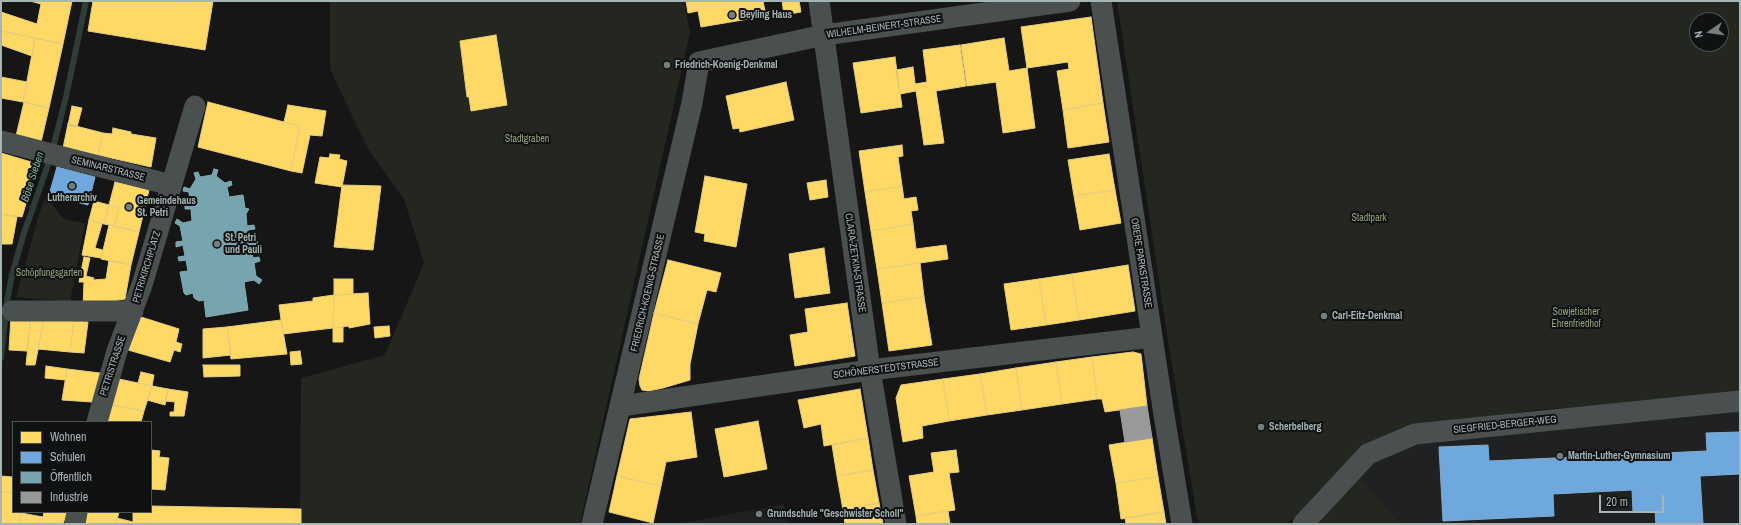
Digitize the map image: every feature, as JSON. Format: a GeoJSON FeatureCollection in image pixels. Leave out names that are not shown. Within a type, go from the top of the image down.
{"type":"FeatureCollection","features":[{"type":"Feature","properties":{"kind":"street","name":"CLARA-ZETKIN-STRASSE"},"geometry":{"type":"LineString","coordinates":[[819,1],[870,370],[896,524]]}},
{"type":"Feature","properties":{"kind":"street","name":"WILHELM-BEINERT-STRASSE"},"geometry":{"type":"LineString","coordinates":[[699,62],[824,35],[1070,1]]}},
{"type":"Feature","properties":{"kind":"street","name":"OBERE PARKSTRASSE"},"geometry":{"type":"LineString","coordinates":[[1102,1],[1152,337],[1182,524]]}},
{"type":"Feature","properties":{"kind":"street","name":"FRIEDRICH-KOENIG-STRASSE"},"geometry":{"type":"LineString","coordinates":[[592,524],[692,103],[699,62]]}},
{"type":"Feature","properties":{"kind":"street","name":"PETRIKIRCHPLATZ"},"geometry":{"type":"LineString","coordinates":[[12,311],[133,311],[195,106]]}},
{"type":"Feature","properties":{"kind":"street","name":"SEMINARSTRASSE"},"geometry":{"type":"LineString","coordinates":[[1,141],[171,185]]}},
{"type":"Feature","properties":{"kind":"street","name":"PETRISTRASSE"},"geometry":{"type":"LineString","coordinates":[[97,421],[117,351],[133,311]]}},
{"type":"Feature","properties":{"kind":"street","name":"SCHÖNERSTEDTSTRASSE"},"geometry":{"type":"LineString","coordinates":[[621,406],[870,370],[1152,337]]}},
{"type":"Feature","properties":{"kind":"street","name":"SIEGFRIED-BERGER-WEG"},"geometry":{"type":"LineString","coordinates":[[1303,524],[1368,454],[1415,434],[1740,401]]}},
{"type":"Feature","properties":{"kind":"street"},"geometry":{"type":"LineString","coordinates":[[75,524],[77,513]]}},
{"type":"Feature","properties":{"kind":"shaded area","name":"Martin-Luther-Gymnasium"},"geometry":{"type":"Polygon","coordinates":[[[1740,409],[1740,524],[1401,524],[1353,470],[1407,441],[1740,409]]]}},
{"type":"Feature","properties":{"kind":"shaded area","name":"Grundschule \"Geschwister Scholl\""},"geometry":{"type":"Polygon","coordinates":[[[784,504],[788,524],[677,524],[784,504]]]}},
{"type":"Feature","properties":{"kind":"green space","name":"Stadtgraben"},"geometry":{"type":"Polygon","coordinates":[[[330,1],[684,1],[690,33],[580,524],[300,524],[301,378],[385,355],[424,263],[404,199],[368,149],[330,69],[330,1]]]}},
{"type":"Feature","properties":{"kind":"green space","name":"Stadtpark"},"geometry":{"type":"Polygon","coordinates":[[[1117,1],[1740,1],[1740,396],[1534,410],[1415,430],[1286,524],[1201,524],[1197,518],[1167,334],[1117,1]]]}},
{"type":"Feature","properties":{"kind":"green space","name":"Schöpfungsgarten"},"geometry":{"type":"Polygon","coordinates":[[[46,196],[63,219],[85,223],[70,302],[16,297],[39,214],[46,196]]]}},
{"type":"Feature","properties":{"kind":"green space"},"geometry":{"type":"Polygon","coordinates":[[[1353,470],[1401,524],[1303,524],[1353,470]]]}},
{"type":"Feature","properties":{"kind":"building: Wohnen"},"geometry":{"type":"Polygon","coordinates":[[[30,1],[72,1],[63,44],[1,31],[1,12],[37,24],[41,4],[30,1]]]}},
{"type":"Feature","properties":{"kind":"building: Wohnen"},"geometry":{"type":"Polygon","coordinates":[[[93,1],[213,1],[205,50],[88,31],[93,1]]]}},
{"type":"Feature","properties":{"kind":"building: Wohnen","name":"Beyling Haus"},"geometry":{"type":"Polygon","coordinates":[[[686,1],[763,1],[766,16],[701,27],[698,11],[688,13],[686,1]]]}},
{"type":"Feature","properties":{"kind":"building: Wohnen"},"geometry":{"type":"Polygon","coordinates":[[[782,1],[799,1],[801,12],[784,15],[782,1]]]}},
{"type":"Feature","properties":{"kind":"building: Wohnen"},"geometry":{"type":"Polygon","coordinates":[[[1091,17],[1103,103],[1063,110],[1057,71],[1069,69],[1068,62],[1027,68],[1021,27],[1091,17]]]}},
{"type":"Feature","properties":{"kind":"building: Wohnen"},"geometry":{"type":"Polygon","coordinates":[[[1,31],[35,38],[32,56],[1,45],[1,31]]]}},
{"type":"Feature","properties":{"kind":"building: Wohnen"},"geometry":{"type":"Polygon","coordinates":[[[496,35],[507,105],[471,111],[469,97],[467,97],[460,41],[496,35]]]}},
{"type":"Feature","properties":{"kind":"building: Wohnen"},"geometry":{"type":"Polygon","coordinates":[[[35,38],[63,44],[49,108],[23,102],[35,38]]]}},
{"type":"Feature","properties":{"kind":"building: Wohnen"},"geometry":{"type":"Polygon","coordinates":[[[1004,38],[1009,71],[1027,68],[1035,128],[1003,133],[996,82],[967,86],[961,45],[1004,38]]]}},
{"type":"Feature","properties":{"kind":"building: Wohnen"},"geometry":{"type":"Polygon","coordinates":[[[960,45],[966,86],[936,91],[944,143],[924,145],[915,84],[927,82],[923,50],[960,45]]]}},
{"type":"Feature","properties":{"kind":"building: Wohnen"},"geometry":{"type":"Polygon","coordinates":[[[895,57],[902,107],[861,113],[853,63],[895,57]]]}},
{"type":"Feature","properties":{"kind":"building: Wohnen"},"geometry":{"type":"Polygon","coordinates":[[[913,67],[916,91],[900,94],[896,70],[913,67]]]}},
{"type":"Feature","properties":{"kind":"building: Wohnen"},"geometry":{"type":"Polygon","coordinates":[[[1,77],[27,82],[23,102],[1,98],[1,77]]]}},
{"type":"Feature","properties":{"kind":"building: Wohnen"},"geometry":{"type":"Polygon","coordinates":[[[786,82],[794,120],[740,132],[739,128],[733,129],[726,96],[786,82]]]}},
{"type":"Feature","properties":{"kind":"building: Wohnen"},"geometry":{"type":"Polygon","coordinates":[[[24,102],[49,108],[41,142],[16,136],[24,102]]]}},
{"type":"Feature","properties":{"kind":"building: Wohnen"},"geometry":{"type":"Polygon","coordinates":[[[208,102],[299,126],[291,171],[198,147],[208,102]]]}},
{"type":"Feature","properties":{"kind":"building: Wohnen"},"geometry":{"type":"Polygon","coordinates":[[[1103,103],[1109,142],[1068,148],[1063,110],[1103,103]]]}},
{"type":"Feature","properties":{"kind":"building: Wohnen"},"geometry":{"type":"Polygon","coordinates":[[[288,105],[326,111],[322,136],[310,135],[302,173],[291,171],[299,126],[284,122],[288,105]]]}},
{"type":"Feature","properties":{"kind":"building: Wohnen"},"geometry":{"type":"Polygon","coordinates":[[[72,106],[82,108],[77,127],[68,125],[72,106]]]}},
{"type":"Feature","properties":{"kind":"building: Wohnen"},"geometry":{"type":"Polygon","coordinates":[[[68,124],[103,133],[98,155],[63,148],[68,124]]]}},
{"type":"Feature","properties":{"kind":"building: Wohnen"},"geometry":{"type":"Polygon","coordinates":[[[113,128],[131,132],[131,134],[156,138],[151,167],[98,155],[103,133],[112,134],[113,128]]]}},
{"type":"Feature","properties":{"kind":"building: Wohnen"},"geometry":{"type":"Polygon","coordinates":[[[902,145],[903,156],[898,157],[902,186],[865,192],[859,151],[902,145]]]}},
{"type":"Feature","properties":{"kind":"building: Wohnen"},"geometry":{"type":"Polygon","coordinates":[[[1,153],[38,164],[22,217],[1,214],[1,153]]]}},
{"type":"Feature","properties":{"kind":"building: Wohnen"},"geometry":{"type":"Polygon","coordinates":[[[330,154],[340,155],[339,159],[347,161],[342,187],[315,183],[320,157],[329,158],[330,154]]]}},
{"type":"Feature","properties":{"kind":"building: Wohnen"},"geometry":{"type":"Polygon","coordinates":[[[1109,154],[1115,190],[1074,196],[1068,160],[1109,154]]]}},
{"type":"Feature","properties":{"kind":"building: Wohnen"},"geometry":{"type":"Polygon","coordinates":[[[705,176],[747,184],[736,247],[704,241],[705,234],[695,232],[705,176]]]}},
{"type":"Feature","properties":{"kind":"building: Wohnen"},"geometry":{"type":"Polygon","coordinates":[[[826,180],[828,197],[810,200],[807,183],[826,180]]]}},
{"type":"Feature","properties":{"kind":"building: Wohnen","name":"Gemeindehaus St. Petri"},"geometry":{"type":"Polygon","coordinates":[[[115,182],[149,190],[139,232],[114,226],[119,208],[109,205],[115,182]]]}},
{"type":"Feature","properties":{"kind":"building: Wohnen"},"geometry":{"type":"Polygon","coordinates":[[[342,185],[381,186],[373,250],[334,247],[342,185]]]}},
{"type":"Feature","properties":{"kind":"building: Wohnen"},"geometry":{"type":"Polygon","coordinates":[[[902,186],[904,199],[916,197],[918,210],[911,211],[913,224],[871,231],[865,192],[902,186]]]}},
{"type":"Feature","properties":{"kind":"building: Wohnen"},"geometry":{"type":"Polygon","coordinates":[[[1115,190],[1121,223],[1080,230],[1074,196],[1115,190]]]}},
{"type":"Feature","properties":{"kind":"building: Wohnen"},"geometry":{"type":"Polygon","coordinates":[[[94,201],[109,205],[104,224],[89,220],[94,201]]]}},
{"type":"Feature","properties":{"kind":"building: Wohnen"},"geometry":{"type":"Polygon","coordinates":[[[109,205],[119,208],[114,226],[104,224],[109,205]]]}},
{"type":"Feature","properties":{"kind":"building: Wohnen"},"geometry":{"type":"Polygon","coordinates":[[[1,214],[17,217],[12,244],[1,244],[1,214]]]}},
{"type":"Feature","properties":{"kind":"building: Wohnen"},"geometry":{"type":"Polygon","coordinates":[[[89,220],[102,224],[95,248],[103,250],[101,258],[82,255],[89,220]]]}},
{"type":"Feature","properties":{"kind":"building: Wohnen"},"geometry":{"type":"Polygon","coordinates":[[[913,224],[916,249],[946,245],[948,259],[877,269],[871,231],[913,224]]]}},
{"type":"Feature","properties":{"kind":"building: Wohnen"},"geometry":{"type":"Polygon","coordinates":[[[109,225],[139,232],[131,265],[101,259],[109,225]]]}},
{"type":"Feature","properties":{"kind":"building: Wohnen"},"geometry":{"type":"Polygon","coordinates":[[[824,248],[830,293],[795,298],[789,254],[824,248]]]}},
{"type":"Feature","properties":{"kind":"building: Wohnen"},"geometry":{"type":"Polygon","coordinates":[[[84,257],[90,258],[86,276],[94,278],[93,280],[106,279],[109,260],[131,265],[125,299],[83,306],[84,282],[79,282],[84,257]]]}},
{"type":"Feature","properties":{"kind":"building: Wohnen"},"geometry":{"type":"Polygon","coordinates":[[[668,260],[721,273],[716,292],[707,290],[698,324],[654,313],[668,260]]]}},
{"type":"Feature","properties":{"kind":"building: Wohnen"},"geometry":{"type":"Polygon","coordinates":[[[920,263],[924,297],[882,303],[877,269],[920,263]]]}},
{"type":"Feature","properties":{"kind":"building: Wohnen"},"geometry":{"type":"Polygon","coordinates":[[[1128,265],[1135,311],[1079,320],[1072,274],[1128,265]]]}},
{"type":"Feature","properties":{"kind":"building: Wohnen"},"geometry":{"type":"Polygon","coordinates":[[[1072,274],[1079,320],[1046,325],[1039,279],[1072,274]]]}},
{"type":"Feature","properties":{"kind":"building: Wohnen"},"geometry":{"type":"Polygon","coordinates":[[[334,279],[353,279],[353,294],[334,295],[334,279]]]}},
{"type":"Feature","properties":{"kind":"building: Wohnen"},"geometry":{"type":"Polygon","coordinates":[[[1039,279],[1046,325],[1011,330],[1004,284],[1039,279]]]}},
{"type":"Feature","properties":{"kind":"building: Wohnen"},"geometry":{"type":"Polygon","coordinates":[[[368,293],[370,324],[349,328],[349,326],[333,328],[334,295],[368,293]]]}},
{"type":"Feature","properties":{"kind":"building: Wohnen"},"geometry":{"type":"Polygon","coordinates":[[[334,295],[333,328],[283,334],[279,305],[313,301],[313,298],[334,295]]]}},
{"type":"Feature","properties":{"kind":"building: Wohnen"},"geometry":{"type":"Polygon","coordinates":[[[924,297],[932,345],[889,351],[882,303],[924,297]]]}},
{"type":"Feature","properties":{"kind":"building: Wohnen"},"geometry":{"type":"Polygon","coordinates":[[[847,303],[855,356],[795,366],[790,335],[808,332],[805,309],[847,303]]]}},
{"type":"Feature","properties":{"kind":"building: Wohnen"},"geometry":{"type":"Polygon","coordinates":[[[654,313],[698,324],[690,364],[690,380],[649,391],[642,390],[639,379],[654,313]]]}},
{"type":"Feature","properties":{"kind":"building: Wohnen"},"geometry":{"type":"Polygon","coordinates":[[[138,316],[179,329],[176,342],[182,344],[180,352],[174,350],[170,362],[128,350],[138,316]]]}},
{"type":"Feature","properties":{"kind":"building: Wohnen"},"geometry":{"type":"Polygon","coordinates":[[[11,317],[31,318],[27,351],[9,350],[11,317]]]}},
{"type":"Feature","properties":{"kind":"building: Wohnen"},"geometry":{"type":"Polygon","coordinates":[[[31,318],[44,319],[35,365],[26,365],[31,318]]]}},
{"type":"Feature","properties":{"kind":"building: Wohnen"},"geometry":{"type":"Polygon","coordinates":[[[44,318],[74,320],[70,352],[38,349],[44,318]]]}},
{"type":"Feature","properties":{"kind":"building: Wohnen"},"geometry":{"type":"Polygon","coordinates":[[[281,320],[287,354],[231,359],[227,327],[281,320]]]}},
{"type":"Feature","properties":{"kind":"building: Wohnen"},"geometry":{"type":"Polygon","coordinates":[[[74,321],[88,322],[84,353],[70,352],[74,321]]]}},
{"type":"Feature","properties":{"kind":"building: Wohnen"},"geometry":{"type":"Polygon","coordinates":[[[389,326],[390,336],[375,338],[374,327],[389,326]]]}},
{"type":"Feature","properties":{"kind":"building: Wohnen"},"geometry":{"type":"Polygon","coordinates":[[[227,327],[231,355],[203,358],[203,329],[227,327]]]}},
{"type":"Feature","properties":{"kind":"building: Wohnen"},"geometry":{"type":"Polygon","coordinates":[[[343,327],[343,342],[333,342],[333,328],[343,327]]]}},
{"type":"Feature","properties":{"kind":"building: Wohnen"},"geometry":{"type":"Polygon","coordinates":[[[300,351],[302,364],[291,365],[290,352],[300,351]]]}},
{"type":"Feature","properties":{"kind":"building: Wohnen"},"geometry":{"type":"Polygon","coordinates":[[[1133,352],[1141,354],[1147,406],[1105,412],[1102,399],[1097,399],[1092,357],[1133,352]]]}},
{"type":"Feature","properties":{"kind":"building: Wohnen"},"geometry":{"type":"Polygon","coordinates":[[[1092,357],[1097,399],[1062,404],[1056,362],[1092,357]]]}},
{"type":"Feature","properties":{"kind":"building: Wohnen"},"geometry":{"type":"Polygon","coordinates":[[[1056,362],[1062,404],[1022,410],[1016,368],[1056,362]]]}},
{"type":"Feature","properties":{"kind":"building: Wohnen"},"geometry":{"type":"Polygon","coordinates":[[[203,365],[240,365],[240,376],[204,377],[203,365]]]}},
{"type":"Feature","properties":{"kind":"building: Wohnen"},"geometry":{"type":"Polygon","coordinates":[[[46,366],[67,369],[65,380],[45,378],[46,366]]]}},
{"type":"Feature","properties":{"kind":"building: Wohnen"},"geometry":{"type":"Polygon","coordinates":[[[1016,368],[1022,410],[987,415],[980,374],[1016,368]]]}},
{"type":"Feature","properties":{"kind":"building: Wohnen"},"geometry":{"type":"Polygon","coordinates":[[[67,369],[100,373],[92,402],[62,400],[67,369]]]}},
{"type":"Feature","properties":{"kind":"building: Wohnen"},"geometry":{"type":"Polygon","coordinates":[[[141,372],[154,375],[152,386],[138,383],[141,372]]]}},
{"type":"Feature","properties":{"kind":"building: Wohnen"},"geometry":{"type":"Polygon","coordinates":[[[980,374],[987,415],[949,421],[943,379],[980,374]]]}},
{"type":"Feature","properties":{"kind":"building: Wohnen"},"geometry":{"type":"Polygon","coordinates":[[[119,379],[152,386],[144,411],[112,405],[119,379]]]}},
{"type":"Feature","properties":{"kind":"building: Wohnen"},"geometry":{"type":"Polygon","coordinates":[[[943,379],[949,421],[922,426],[923,438],[903,442],[896,398],[901,385],[943,379]]]}},
{"type":"Feature","properties":{"kind":"building: Wohnen"},"geometry":{"type":"Polygon","coordinates":[[[152,386],[168,389],[165,405],[147,400],[152,386]]]}},
{"type":"Feature","properties":{"kind":"building: Wohnen"},"geometry":{"type":"Polygon","coordinates":[[[168,389],[188,392],[184,416],[170,416],[170,412],[174,412],[175,402],[165,401],[168,389]]]}},
{"type":"Feature","properties":{"kind":"building: Wohnen"},"geometry":{"type":"Polygon","coordinates":[[[860,389],[868,438],[824,446],[821,424],[804,428],[798,400],[860,389]]]}},
{"type":"Feature","properties":{"kind":"building: Wohnen"},"geometry":{"type":"Polygon","coordinates":[[[112,405],[144,411],[141,421],[106,421],[112,405]]]}},
{"type":"Feature","properties":{"kind":"building: Wohnen"},"geometry":{"type":"Polygon","coordinates":[[[691,412],[697,457],[666,462],[661,486],[617,476],[630,419],[691,412]]]}},
{"type":"Feature","properties":{"kind":"building: Wohnen"},"geometry":{"type":"Polygon","coordinates":[[[758,421],[767,469],[724,477],[715,429],[758,421]]]}},
{"type":"Feature","properties":{"kind":"building: Wohnen"},"geometry":{"type":"Polygon","coordinates":[[[868,438],[873,470],[837,476],[832,445],[868,438]]]}},
{"type":"Feature","properties":{"kind":"building: Wohnen"},"geometry":{"type":"Polygon","coordinates":[[[1152,438],[1158,477],[1116,483],[1109,445],[1152,438]]]}},
{"type":"Feature","properties":{"kind":"building: Wohnen"},"geometry":{"type":"Polygon","coordinates":[[[152,450],[160,451],[159,457],[169,458],[165,490],[152,489],[152,450]]]}},
{"type":"Feature","properties":{"kind":"building: Wohnen"},"geometry":{"type":"Polygon","coordinates":[[[956,450],[959,472],[949,473],[955,510],[916,516],[909,476],[934,472],[931,453],[956,450]]]}},
{"type":"Feature","properties":{"kind":"building: Wohnen"},"geometry":{"type":"Polygon","coordinates":[[[873,470],[879,503],[843,510],[837,476],[873,470]]]}},
{"type":"Feature","properties":{"kind":"building: Wohnen"},"geometry":{"type":"Polygon","coordinates":[[[1,476],[12,477],[12,493],[1,492],[1,476]]]}},
{"type":"Feature","properties":{"kind":"building: Wohnen"},"geometry":{"type":"Polygon","coordinates":[[[617,476],[661,486],[653,523],[609,512],[617,476]]]}},
{"type":"Feature","properties":{"kind":"building: Wohnen"},"geometry":{"type":"Polygon","coordinates":[[[1158,477],[1164,512],[1121,519],[1116,483],[1158,477]]]}},
{"type":"Feature","properties":{"kind":"building: Wohnen"},"geometry":{"type":"Polygon","coordinates":[[[1,492],[12,493],[12,513],[21,513],[19,524],[1,524],[1,492]]]}},
{"type":"Feature","properties":{"kind":"building: Wohnen"},"geometry":{"type":"Polygon","coordinates":[[[879,503],[883,524],[845,524],[843,510],[879,503]]]}},
{"type":"Feature","properties":{"kind":"building: Wohnen"},"geometry":{"type":"Polygon","coordinates":[[[152,506],[301,509],[301,524],[116,524],[117,518],[133,522],[133,513],[152,513],[152,506]]]}},
{"type":"Feature","properties":{"kind":"building: Wohnen"},"geometry":{"type":"Polygon","coordinates":[[[948,511],[950,524],[917,524],[916,516],[948,511]]]}},
{"type":"Feature","properties":{"kind":"building: Wohnen"},"geometry":{"type":"Polygon","coordinates":[[[1164,512],[1166,524],[1126,524],[1125,518],[1164,512]]]}},
{"type":"Feature","properties":{"kind":"building: Wohnen"},"geometry":{"type":"Polygon","coordinates":[[[21,513],[43,517],[44,513],[67,513],[63,524],[19,524],[21,513]]]}},
{"type":"Feature","properties":{"kind":"building: Wohnen"},"geometry":{"type":"Polygon","coordinates":[[[86,513],[119,513],[116,524],[84,524],[86,513]]]}},
{"type":"Feature","properties":{"kind":"building: Schulen","name":"Lutherarchiv"},"geometry":{"type":"Polygon","coordinates":[[[57,167],[95,177],[88,205],[49,195],[57,167]]]}},
{"type":"Feature","properties":{"kind":"building: Schulen"},"geometry":{"type":"Polygon","coordinates":[[[1740,432],[1740,474],[1700,476],[1703,524],[1656,524],[1655,511],[1633,512],[1632,490],[1553,494],[1554,516],[1443,521],[1439,447],[1488,445],[1489,461],[1707,451],[1706,433],[1740,432]]]}},
{"type":"Feature","properties":{"kind":"building: Öffentlich","name":"St. Petri und Pauli"},"geometry":{"type":"Polygon","coordinates":[[[214,169],[218,170],[216,176],[225,183],[231,181],[232,185],[227,187],[229,197],[243,195],[245,208],[249,209],[246,214],[247,226],[254,225],[255,229],[248,230],[250,242],[257,241],[258,245],[251,247],[253,258],[259,257],[260,261],[254,263],[256,276],[262,280],[259,284],[254,280],[244,282],[248,310],[206,317],[204,300],[199,301],[194,298],[193,293],[186,295],[184,293],[180,272],[188,271],[186,260],[179,261],[178,257],[185,256],[183,245],[176,247],[176,242],[183,241],[180,226],[175,223],[177,219],[183,223],[192,221],[191,209],[185,209],[185,205],[190,205],[189,192],[183,191],[184,187],[190,189],[196,179],[194,173],[198,172],[200,177],[212,175],[214,169]]]}},
{"type":"Feature","properties":{"kind":"building: Industrie"},"geometry":{"type":"Polygon","coordinates":[[[1147,406],[1152,438],[1125,442],[1120,410],[1147,406]]]}},
{"type":"Feature","properties":{"kind":"waterway","name":"Böse Sieben"},"geometry":{"type":"LineString","coordinates":[[1,358],[7,301],[12,275],[23,236],[51,156],[66,97],[86,1]]}},
{"type":"Feature","properties":{"kind":"place","name":"Beyling Haus"},"geometry":{"type":"Point","coordinates":[732,15]}},
{"type":"Feature","properties":{"kind":"place","name":"Friedrich-Koenig-Denkmal"},"geometry":{"type":"Point","coordinates":[667,65]}},
{"type":"Feature","properties":{"kind":"place","name":"Lutherarchiv"},"geometry":{"type":"Point","coordinates":[72,186]}},
{"type":"Feature","properties":{"kind":"place","name":"Gemeindehaus St. Petri"},"geometry":{"type":"Point","coordinates":[129,207]}},
{"type":"Feature","properties":{"kind":"place","name":"St. Petri und Pauli"},"geometry":{"type":"Point","coordinates":[217,244]}},
{"type":"Feature","properties":{"kind":"place","name":"Carl-Eitz-Denkmal"},"geometry":{"type":"Point","coordinates":[1324,316]}},
{"type":"Feature","properties":{"kind":"place","name":"Scherbelberg"},"geometry":{"type":"Point","coordinates":[1261,427]}},
{"type":"Feature","properties":{"kind":"place","name":"Martin-Luther-Gymnasium"},"geometry":{"type":"Point","coordinates":[1560,456]}},
{"type":"Feature","properties":{"kind":"place","name":"Grundschule \"Geschwister Scholl\""},"geometry":{"type":"Point","coordinates":[759,514]}},
{"type":"Feature","properties":{"kind":"park label","name":"Sowjetischer Ehrenfriedhof"},"geometry":{"type":"Point","coordinates":[1576,318]}}]}
